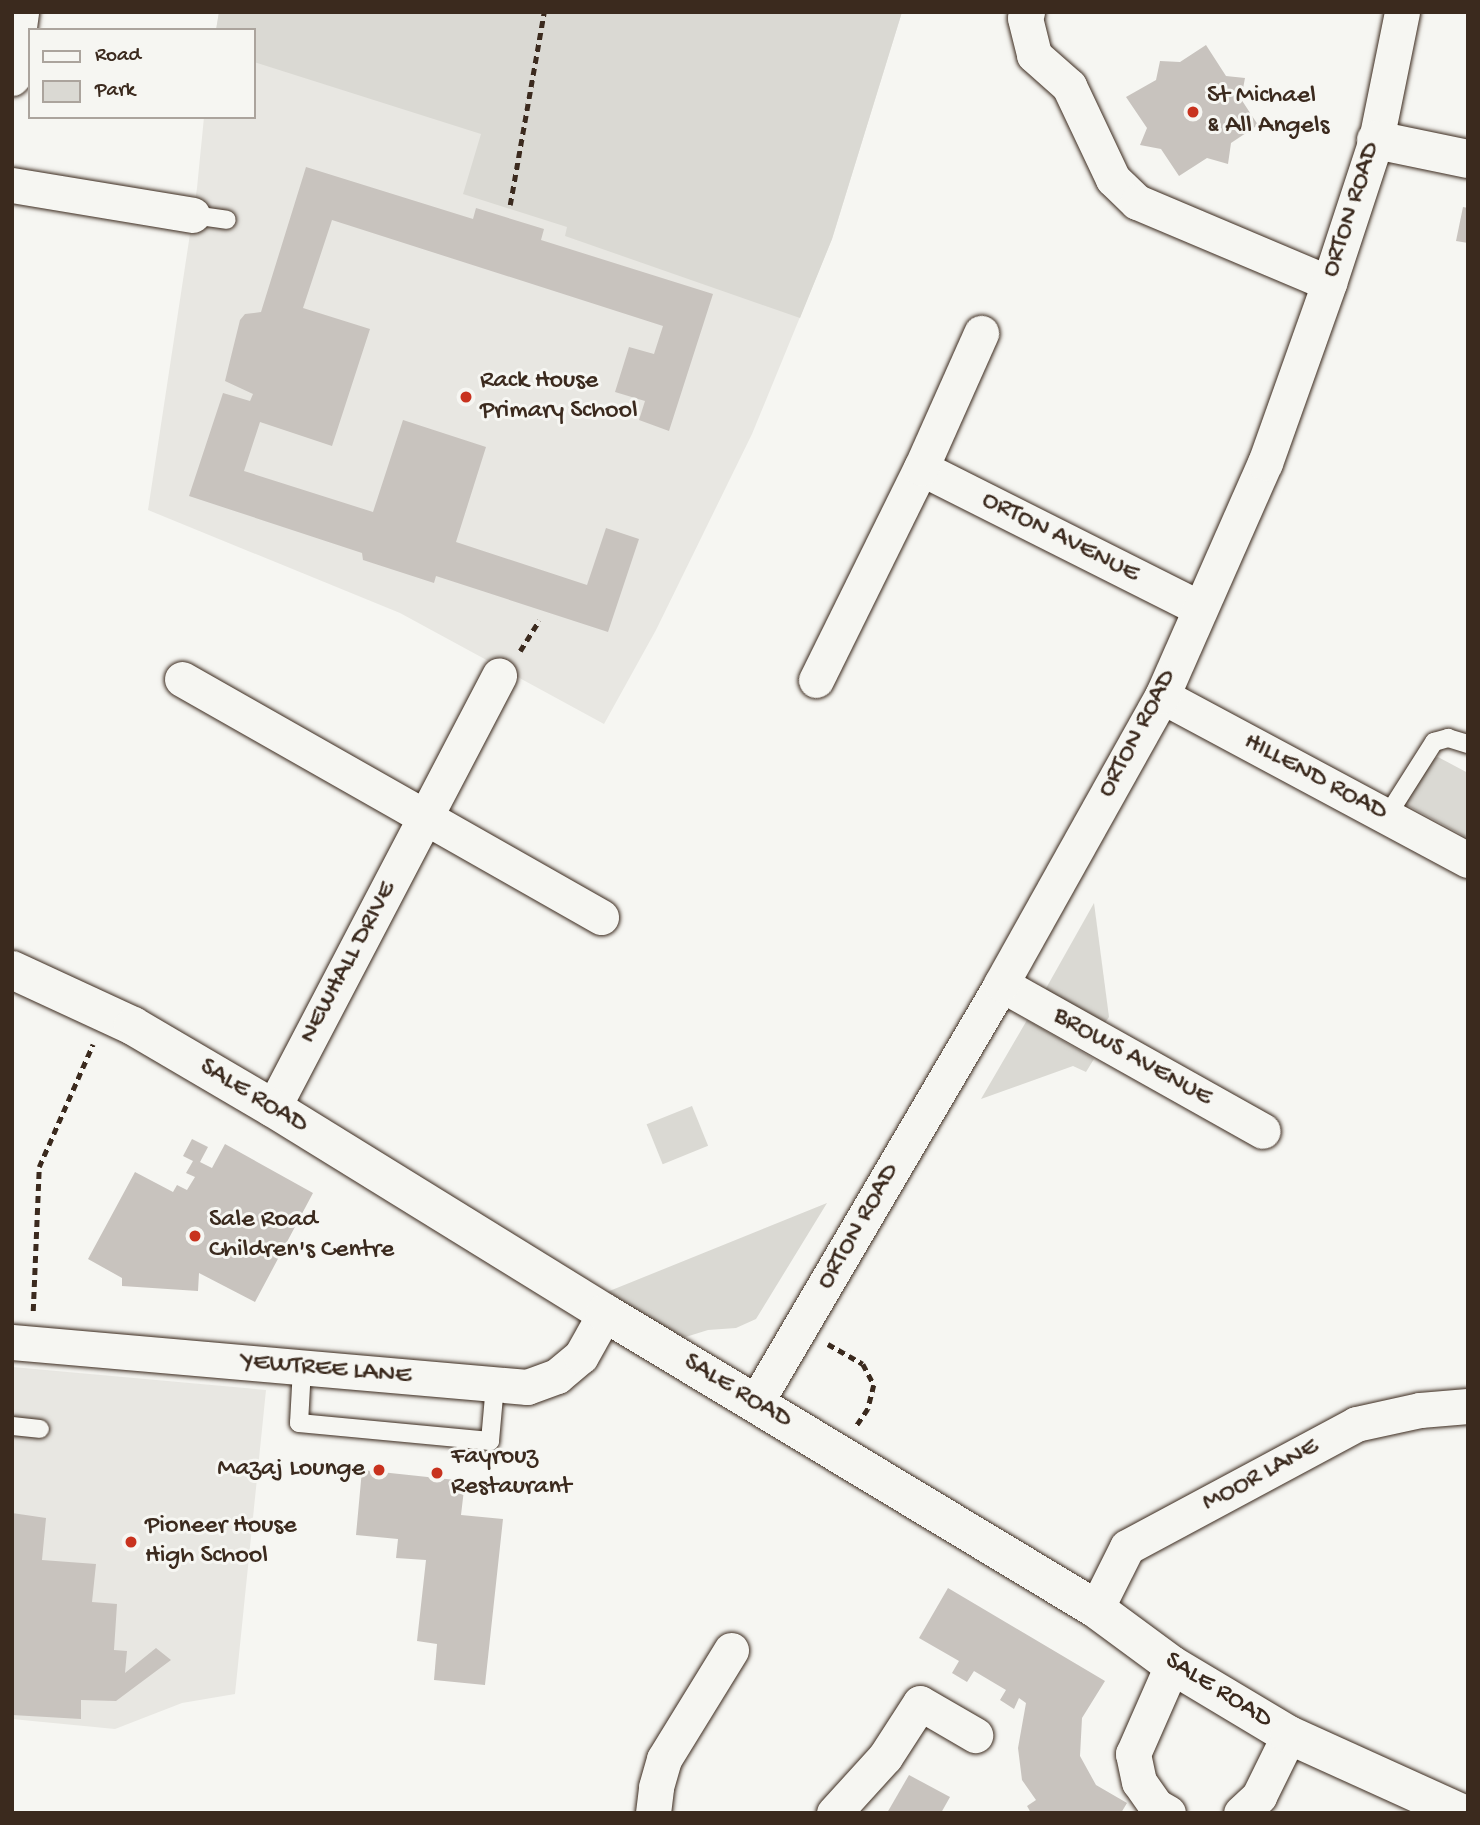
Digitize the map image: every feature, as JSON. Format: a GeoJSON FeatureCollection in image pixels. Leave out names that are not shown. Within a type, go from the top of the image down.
{"type":"FeatureCollection","features":[{"type":"Feature","properties":{"kind":"main road"},"geometry":{"type":"LineString","coordinates":[[1376,140],[1468,159]]}},
{"type":"Feature","properties":{"kind":"main road","name":"SALE ROAD"},"geometry":{"type":"LineString","coordinates":[[12,970],[106,1013],[272,1108],[605,1313],[1096,1609],[1172,1665],[1289,1735],[1461,1813]]}},
{"type":"Feature","properties":{"kind":"street"},"geometry":{"type":"LineString","coordinates":[[12,78],[21,12]]}},
{"type":"Feature","properties":{"kind":"street"},"geometry":{"type":"LineString","coordinates":[[1027,12],[1034,55],[1069,86],[1114,179],[1137,202],[1329,283]]}},
{"type":"Feature","properties":{"kind":"street","name":"ORTON ROAD"},"geometry":{"type":"LineString","coordinates":[[755,1404],[1001,985],[1162,696],[1265,463],[1329,283],[1376,140],[1402,12]]}},
{"type":"Feature","properties":{"kind":"street"},"geometry":{"type":"LineString","coordinates":[[12,185],[193,215]]}},
{"type":"Feature","properties":{"kind":"street"},"geometry":{"type":"LineString","coordinates":[[816,680],[921,468],[981,332]]}},
{"type":"Feature","properties":{"kind":"street","name":"ORTON AVENUE"},"geometry":{"type":"LineString","coordinates":[[921,468],[1199,608]]}},
{"type":"Feature","properties":{"kind":"street","name":"NEWHALL DRIVE"},"geometry":{"type":"LineString","coordinates":[[272,1108],[499,675]]}},
{"type":"Feature","properties":{"kind":"street"},"geometry":{"type":"LineString","coordinates":[[182,679],[601,917]]}},
{"type":"Feature","properties":{"kind":"street","name":"HILLEND ROAD"},"geometry":{"type":"LineString","coordinates":[[1162,696],[1468,860]]}},
{"type":"Feature","properties":{"kind":"street","name":"BROWS AVENUE"},"geometry":{"type":"LineString","coordinates":[[1001,985],[1263,1130]]}},
{"type":"Feature","properties":{"kind":"street","name":"YEWTREE LANE"},"geometry":{"type":"LineString","coordinates":[[22,1343],[527,1387],[557,1377],[581,1356],[605,1313]]}},
{"type":"Feature","properties":{"kind":"street","name":"MOOR LANE"},"geometry":{"type":"LineString","coordinates":[[1096,1609],[1127,1547],[1356,1424],[1420,1410],[1468,1406]]}},
{"type":"Feature","properties":{"kind":"street"},"geometry":{"type":"LineString","coordinates":[[653,1813],[656,1787],[664,1759],[731,1650]]}},
{"type":"Feature","properties":{"kind":"street"},"geometry":{"type":"LineString","coordinates":[[1168,1813],[1156,1806],[1139,1782],[1133,1754],[1172,1665]]}},
{"type":"Feature","properties":{"kind":"street"},"geometry":{"type":"LineString","coordinates":[[834,1813],[885,1757],[920,1703],[975,1735]]}},
{"type":"Feature","properties":{"kind":"street"},"geometry":{"type":"LineString","coordinates":[[1241,1813],[1259,1796],[1289,1735]]}},
{"type":"Feature","properties":{"kind":"lane"},"geometry":{"type":"LineString","coordinates":[[193,215],[227,220]]}},
{"type":"Feature","properties":{"kind":"lane"},"geometry":{"type":"LineString","coordinates":[[1387,816],[1434,742],[1448,738],[1468,744]]}},
{"type":"Feature","properties":{"kind":"lane"},"geometry":{"type":"LineString","coordinates":[[302,1368],[299,1423],[490,1441],[495,1385]]}},
{"type":"Feature","properties":{"kind":"lane"},"geometry":{"type":"LineString","coordinates":[[12,1426],[40,1429]]}},
{"type":"Feature","properties":{"kind":"path"},"geometry":{"type":"LineString","coordinates":[[510,205],[544,12]]}},
{"type":"Feature","properties":{"kind":"path"},"geometry":{"type":"LineString","coordinates":[[22,1343],[39,1167],[106,1013]]}},
{"type":"Feature","properties":{"kind":"path"},"geometry":{"type":"LineString","coordinates":[[799,1328],[863,1364],[874,1385],[868,1409],[839,1454]]}},
{"type":"Feature","properties":{"kind":"shaded area","name":"Rack House Primary School"},"geometry":{"type":"Polygon","coordinates":[[[219,12],[902,12],[832,239],[752,434],[656,630],[604,724],[400,613],[148,510],[197,188],[204,119],[256,119],[256,28],[216,28],[219,12]]]}},
{"type":"Feature","properties":{"kind":"shaded area","name":"Pioneer House High School"},"geometry":{"type":"Polygon","coordinates":[[[12,1367],[266,1390],[235,1694],[182,1703],[115,1729],[12,1719],[12,1367]]]}},
{"type":"Feature","properties":{"kind":"green space"},"geometry":{"type":"Polygon","coordinates":[[[219,12],[902,12],[832,239],[800,318],[565,236],[567,227],[463,194],[481,134],[256,63],[256,28],[216,28],[219,12]]]}},
{"type":"Feature","properties":{"kind":"green space"},"geometry":{"type":"Polygon","coordinates":[[[1438,757],[1468,773],[1468,838],[1405,804],[1423,763],[1438,757]]]}},
{"type":"Feature","properties":{"kind":"green space"},"geometry":{"type":"Polygon","coordinates":[[[1094,903],[1109,1017],[1098,1033],[1040,999],[1094,903]]]}},
{"type":"Feature","properties":{"kind":"green space"},"geometry":{"type":"Polygon","coordinates":[[[1027,1020],[1094,1059],[1086,1072],[1073,1066],[981,1099],[1027,1020]]]}},
{"type":"Feature","properties":{"kind":"green space"},"geometry":{"type":"Polygon","coordinates":[[[692,1106],[708,1146],[663,1164],[647,1124],[692,1106]]]}},
{"type":"Feature","properties":{"kind":"green space"},"geometry":{"type":"Polygon","coordinates":[[[827,1203],[756,1319],[736,1328],[708,1330],[676,1340],[602,1294],[827,1203]]]}},
{"type":"Feature","properties":{"kind":"building","name":"St Michael & All Angels"},"geometry":{"type":"Polygon","coordinates":[[[1206,45],[1226,76],[1245,78],[1241,99],[1258,125],[1231,143],[1228,164],[1207,158],[1179,176],[1161,149],[1140,145],[1147,128],[1126,97],[1156,80],[1160,61],[1180,62],[1206,45]]]}},
{"type":"Feature","properties":{"kind":"building"},"geometry":{"type":"Polygon","coordinates":[[[306,167],[473,219],[476,208],[544,229],[541,240],[713,294],[669,431],[639,420],[645,401],[615,392],[629,347],[654,354],[663,326],[332,220],[303,308],[370,329],[332,446],[260,422],[244,471],[373,512],[403,420],[486,447],[456,542],[587,585],[606,528],[639,539],[608,632],[436,576],[434,583],[363,560],[362,553],[189,496],[223,393],[250,401],[253,394],[225,381],[240,320],[245,314],[261,312],[306,167]]]}},
{"type":"Feature","properties":{"kind":"building"},"geometry":{"type":"Polygon","coordinates":[[[1463,207],[1468,208],[1468,243],[1456,241],[1463,207]]]}},
{"type":"Feature","properties":{"kind":"building","name":"Sale Road Children's Centre"},"geometry":{"type":"Polygon","coordinates":[[[192,1139],[208,1147],[200,1162],[212,1168],[225,1144],[313,1193],[255,1302],[199,1273],[198,1291],[122,1286],[122,1278],[88,1259],[135,1172],[173,1192],[177,1185],[187,1190],[195,1177],[186,1173],[193,1161],[183,1156],[192,1139]]]}},
{"type":"Feature","properties":{"kind":"building"},"geometry":{"type":"Polygon","coordinates":[[[362,1470],[465,1481],[461,1515],[503,1519],[485,1685],[434,1680],[437,1644],[417,1641],[426,1560],[396,1558],[398,1539],[356,1535],[362,1470]]]}},
{"type":"Feature","properties":{"kind":"building"},"geometry":{"type":"Polygon","coordinates":[[[12,1513],[46,1518],[42,1560],[96,1564],[92,1602],[117,1604],[114,1650],[127,1651],[125,1673],[156,1648],[171,1660],[116,1701],[81,1700],[81,1719],[12,1715],[12,1513]]]}},
{"type":"Feature","properties":{"kind":"building"},"geometry":{"type":"Polygon","coordinates":[[[948,1588],[1105,1681],[1082,1718],[1080,1756],[1096,1785],[1127,1803],[1121,1813],[1031,1813],[1027,1806],[1036,1800],[1022,1780],[1018,1748],[1026,1703],[1019,1698],[1014,1709],[1000,1700],[1006,1690],[974,1671],[967,1682],[952,1673],[959,1661],[919,1638],[948,1588]]]}},
{"type":"Feature","properties":{"kind":"building"},"geometry":{"type":"Polygon","coordinates":[[[909,1775],[950,1797],[941,1813],[887,1813],[909,1775]]]}},
{"type":"Feature","properties":{"kind":"place","name":"St Michael & All Angels"},"geometry":{"type":"Point","coordinates":[1193,112]}},
{"type":"Feature","properties":{"kind":"place","name":"Rack House Primary School"},"geometry":{"type":"Point","coordinates":[466,397]}},
{"type":"Feature","properties":{"kind":"place","name":"Sale Road Children's Centre"},"geometry":{"type":"Point","coordinates":[195,1236]}},
{"type":"Feature","properties":{"kind":"place","name":"Mazaj Lounge"},"geometry":{"type":"Point","coordinates":[379,1470]}},
{"type":"Feature","properties":{"kind":"place","name":"Fayrouz Restaurant"},"geometry":{"type":"Point","coordinates":[437,1473]}},
{"type":"Feature","properties":{"kind":"place","name":"Pioneer House High School"},"geometry":{"type":"Point","coordinates":[131,1542]}}]}
